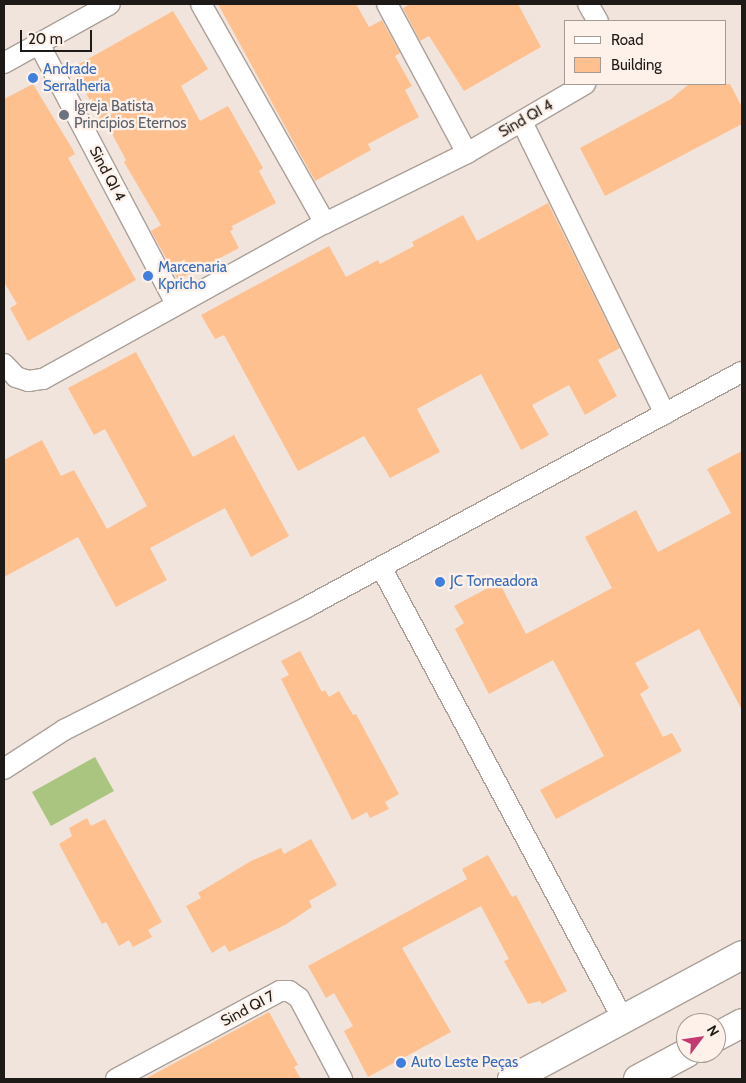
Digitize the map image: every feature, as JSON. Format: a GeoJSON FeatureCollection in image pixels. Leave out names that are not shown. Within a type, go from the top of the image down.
{"type":"FeatureCollection","features":[{"type":"Feature","properties":{"kind":"main road"},"geometry":{"type":"LineString","coordinates":[[512,1079],[742,955]]}},
{"type":"Feature","properties":{"kind":"main road"},"geometry":{"type":"LineString","coordinates":[[726,1032],[742,1023]]}},
{"type":"Feature","properties":{"kind":"main road"},"geometry":{"type":"LineString","coordinates":[[638,1079],[676,1059]]}},
{"type":"Feature","properties":{"kind":"street"},"geometry":{"type":"LineString","coordinates":[[4,63],[39,44],[82,10],[110,4]]}},
{"type":"Feature","properties":{"kind":"street"},"geometry":{"type":"LineString","coordinates":[[201,4],[325,223]]}},
{"type":"Feature","properties":{"kind":"street"},"geometry":{"type":"LineString","coordinates":[[387,4],[467,153]]}},
{"type":"Feature","properties":{"kind":"street"},"geometry":{"type":"LineString","coordinates":[[588,4],[597,20]]}},
{"type":"Feature","properties":{"kind":"street","name":"Sind QI 4"},"geometry":{"type":"LineString","coordinates":[[39,44],[176,304]]}},
{"type":"Feature","properties":{"kind":"street","name":"Sind QI 4"},"geometry":{"type":"LineString","coordinates":[[4,364],[16,377],[28,381],[42,379],[325,223],[467,153],[584,85]]}},
{"type":"Feature","properties":{"kind":"street"},"geometry":{"type":"LineString","coordinates":[[522,122],[665,414]]}},
{"type":"Feature","properties":{"kind":"street"},"geometry":{"type":"LineString","coordinates":[[4,769],[64,730],[382,567],[742,372]]}},
{"type":"Feature","properties":{"kind":"street"},"geometry":{"type":"LineString","coordinates":[[382,567],[623,1019]]}},
{"type":"Feature","properties":{"kind":"street","name":"Sind QI 7"},"geometry":{"type":"LineString","coordinates":[[116,1079],[280,991],[289,991],[299,998],[342,1079]]}},
{"type":"Feature","properties":{"kind":"green space"},"geometry":{"type":"Polygon","coordinates":[[[95,757],[114,791],[51,826],[32,792],[95,757]]]}},
{"type":"Feature","properties":{"kind":"building"},"geometry":{"type":"Polygon","coordinates":[[[218,4],[356,4],[369,27],[382,20],[400,53],[395,56],[412,86],[405,90],[419,117],[368,144],[371,150],[315,181],[218,4]]]}},
{"type":"Feature","properties":{"kind":"building"},"geometry":{"type":"Polygon","coordinates":[[[410,4],[518,4],[541,47],[464,91],[429,36],[420,41],[403,8],[410,4]]]}},
{"type":"Feature","properties":{"kind":"building"},"geometry":{"type":"Polygon","coordinates":[[[173,11],[208,69],[181,86],[200,121],[228,106],[263,168],[259,171],[276,203],[232,226],[233,230],[230,231],[239,248],[178,280],[151,231],[161,225],[124,162],[126,160],[110,130],[107,131],[72,68],[173,11]]]}},
{"type":"Feature","properties":{"kind":"building"},"geometry":{"type":"Polygon","coordinates":[[[33,84],[73,150],[75,154],[68,158],[136,280],[28,341],[10,308],[17,304],[4,282],[4,99],[33,84]]]}},
{"type":"Feature","properties":{"kind":"building"},"geometry":{"type":"Polygon","coordinates":[[[730,84],[742,107],[742,124],[605,196],[580,148],[671,99],[688,85],[730,84]]]}},
{"type":"Feature","properties":{"kind":"building"},"geometry":{"type":"Polygon","coordinates":[[[548,203],[620,348],[598,360],[617,396],[585,415],[569,385],[532,405],[549,435],[521,450],[481,374],[417,409],[440,452],[390,478],[364,436],[298,471],[224,335],[215,339],[201,315],[329,246],[346,277],[378,260],[380,264],[414,246],[412,242],[463,215],[477,241],[548,203]]]}},
{"type":"Feature","properties":{"kind":"building"},"geometry":{"type":"Polygon","coordinates":[[[136,352],[193,457],[234,435],[289,536],[251,557],[225,508],[150,548],[167,580],[116,607],[78,537],[4,577],[4,460],[42,440],[61,476],[74,470],[107,529],[147,506],[105,429],[94,435],[68,388],[136,352]]]}},
{"type":"Feature","properties":{"kind":"building"},"geometry":{"type":"Polygon","coordinates":[[[742,451],[742,710],[699,629],[635,663],[649,688],[640,694],[663,737],[672,733],[682,751],[556,819],[540,790],[604,756],[553,660],[489,694],[455,629],[464,623],[454,606],[499,582],[526,634],[612,588],[585,537],[636,510],[658,552],[731,513],[707,469],[742,451]]]}},
{"type":"Feature","properties":{"kind":"building"},"geometry":{"type":"Polygon","coordinates":[[[300,651],[322,692],[325,690],[329,697],[339,691],[353,715],[356,714],[399,794],[385,802],[389,809],[370,818],[367,812],[352,820],[281,679],[289,675],[281,661],[300,651]]]}},
{"type":"Feature","properties":{"kind":"building"},"geometry":{"type":"Polygon","coordinates":[[[87,818],[91,826],[105,819],[162,922],[148,930],[152,937],[133,947],[129,940],[119,946],[106,922],[102,924],[59,844],[72,836],[69,828],[87,818]]]}},
{"type":"Feature","properties":{"kind":"building"},"geometry":{"type":"Polygon","coordinates":[[[311,839],[337,885],[309,901],[312,907],[285,925],[229,952],[225,945],[212,953],[186,906],[201,898],[198,893],[251,861],[281,848],[284,854],[311,839]]]}},
{"type":"Feature","properties":{"kind":"building"},"geometry":{"type":"Polygon","coordinates":[[[488,855],[512,897],[516,895],[567,991],[542,1004],[540,1001],[528,1004],[504,961],[509,959],[481,906],[402,948],[451,1032],[368,1077],[344,1031],[353,1026],[334,993],[326,998],[308,966],[467,879],[462,869],[488,855]]]}},
{"type":"Feature","properties":{"kind":"building"},"geometry":{"type":"Polygon","coordinates":[[[269,1012],[298,1065],[294,1067],[301,1079],[145,1079],[269,1012]]]}},
{"type":"Feature","properties":{"kind":"place","name":"Andrade Serralheria"},"geometry":{"type":"Point","coordinates":[33,78]}},
{"type":"Feature","properties":{"kind":"place","name":"Igreja Batista Princípios Eternos"},"geometry":{"type":"Point","coordinates":[64,115]}},
{"type":"Feature","properties":{"kind":"place","name":"Marcenaria Kpricho"},"geometry":{"type":"Point","coordinates":[148,276]}},
{"type":"Feature","properties":{"kind":"place","name":"JC Torneadora"},"geometry":{"type":"Point","coordinates":[440,582]}},
{"type":"Feature","properties":{"kind":"place","name":"Auto Leste Peças"},"geometry":{"type":"Point","coordinates":[401,1063]}}]}
